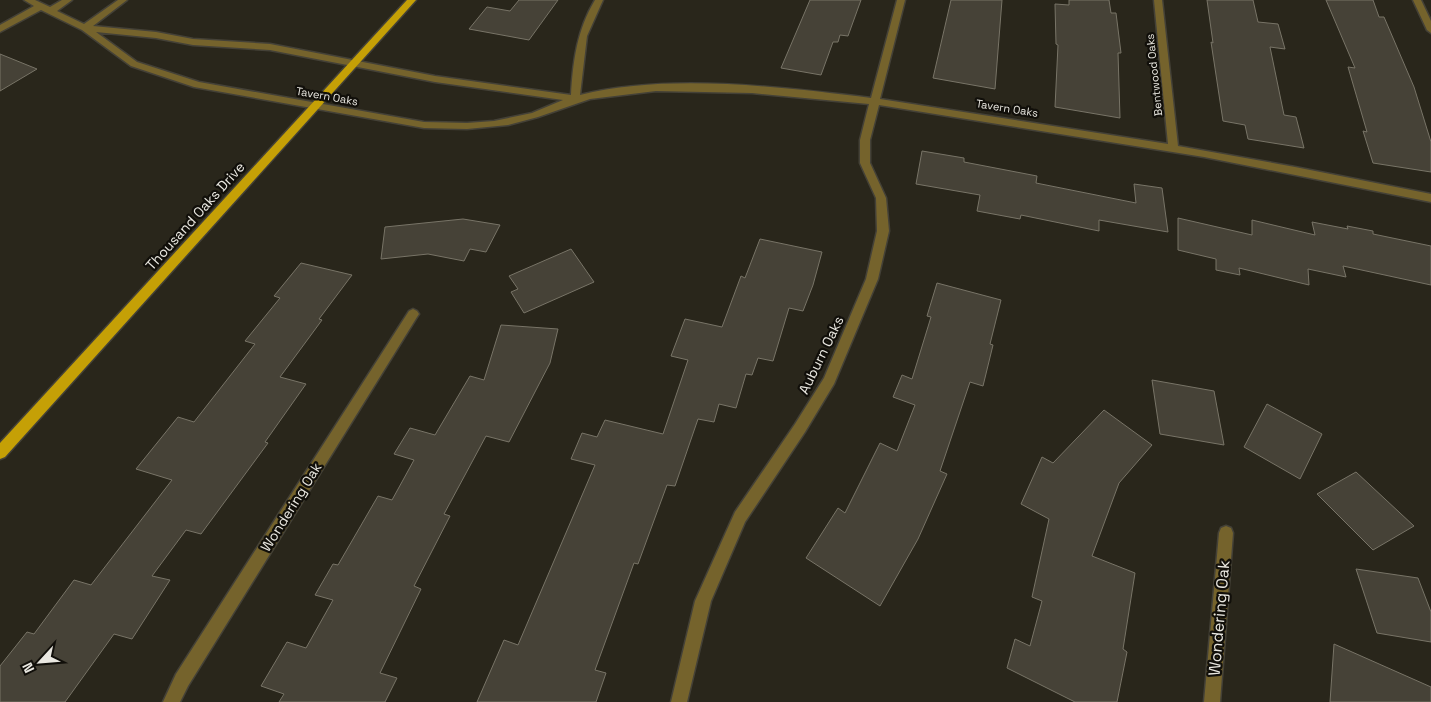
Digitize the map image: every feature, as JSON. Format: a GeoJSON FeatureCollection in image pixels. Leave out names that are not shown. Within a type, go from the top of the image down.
{"type":"FeatureCollection","features":[{"type":"Feature","properties":{"kind":"main road","name":"Thousand Oaks Drive"},"geometry":{"type":"LineString","coordinates":[[0,453],[412,0]]}},
{"type":"Feature","properties":{"kind":"street","name":"Tavern Oaks"},"geometry":{"type":"LineString","coordinates":[[28,0],[85,28],[134,64],[197,85],[424,125],[462,128],[496,125],[535,115],[575,100],[649,87],[707,88],[875,100],[1173,148],[1431,198]]}},
{"type":"Feature","properties":{"kind":"street"},"geometry":{"type":"LineString","coordinates":[[50,11],[68,0]]}},
{"type":"Feature","properties":{"kind":"street"},"geometry":{"type":"LineString","coordinates":[[85,28],[123,0]]}},
{"type":"Feature","properties":{"kind":"street"},"geometry":{"type":"LineString","coordinates":[[575,100],[579,45],[588,19],[600,0]]}},
{"type":"Feature","properties":{"kind":"street","name":"Auburn Oaks"},"geometry":{"type":"LineString","coordinates":[[679,702],[703,601],[740,517],[800,428],[829,380],[872,279],[882,231],[881,198],[865,162],[865,140],[901,0]]}},
{"type":"Feature","properties":{"kind":"street","name":"Bentwood Oaks"},"geometry":{"type":"LineString","coordinates":[[1158,0],[1173,148]]}},
{"type":"Feature","properties":{"kind":"street"},"geometry":{"type":"LineString","coordinates":[[1417,0],[1431,30]]}},
{"type":"Feature","properties":{"kind":"street"},"geometry":{"type":"LineString","coordinates":[[0,29],[41,6]]}},
{"type":"Feature","properties":{"kind":"street","name":"Tavern Oaks"},"geometry":{"type":"LineString","coordinates":[[85,28],[156,35],[194,42],[270,47],[352,64],[575,100]]}},
{"type":"Feature","properties":{"kind":"street","name":"Wondering Oak"},"geometry":{"type":"LineString","coordinates":[[171,702],[182,680],[413,314]]}},
{"type":"Feature","properties":{"kind":"street","name":"Wondering Oak"},"geometry":{"type":"LineString","coordinates":[[1212,702],[1226,533]]}},
{"type":"Feature","properties":{"kind":"building"},"geometry":{"type":"Polygon","coordinates":[[[519,0],[558,0],[529,40],[469,29],[487,7],[510,11],[519,0]]]}},
{"type":"Feature","properties":{"kind":"building"},"geometry":{"type":"Polygon","coordinates":[[[810,0],[861,0],[848,36],[840,35],[838,42],[833,42],[821,75],[781,68],[810,0]]]}},
{"type":"Feature","properties":{"kind":"building"},"geometry":{"type":"Polygon","coordinates":[[[951,0],[1002,0],[995,89],[933,78],[951,0]]]}},
{"type":"Feature","properties":{"kind":"building"},"geometry":{"type":"Polygon","coordinates":[[[1069,0],[1109,0],[1111,13],[1116,13],[1121,53],[1118,53],[1120,118],[1055,107],[1058,45],[1056,44],[1055,4],[1069,5],[1069,0]]]}},
{"type":"Feature","properties":{"kind":"building"},"geometry":{"type":"Polygon","coordinates":[[[1207,0],[1253,0],[1258,22],[1278,24],[1285,49],[1270,47],[1284,115],[1296,117],[1304,148],[1248,139],[1245,125],[1223,121],[1211,42],[1213,43],[1207,0]]]}},
{"type":"Feature","properties":{"kind":"building"},"geometry":{"type":"Polygon","coordinates":[[[1326,0],[1373,0],[1379,17],[1384,17],[1414,87],[1431,142],[1431,172],[1373,163],[1363,131],[1367,132],[1348,67],[1355,68],[1326,0]]]}},
{"type":"Feature","properties":{"kind":"building"},"geometry":{"type":"Polygon","coordinates":[[[0,54],[37,69],[0,91],[0,54]]]}},
{"type":"Feature","properties":{"kind":"building"},"geometry":{"type":"Polygon","coordinates":[[[922,151],[964,158],[964,162],[1037,176],[1036,183],[1136,203],[1134,184],[1162,188],[1168,232],[1099,220],[1099,231],[1021,215],[1020,219],[977,211],[980,195],[916,184],[922,151]]]}},
{"type":"Feature","properties":{"kind":"building"},"geometry":{"type":"Polygon","coordinates":[[[1178,218],[1252,235],[1252,220],[1315,235],[1312,222],[1348,229],[1347,226],[1373,231],[1373,234],[1431,246],[1431,285],[1343,266],[1346,277],[1308,269],[1309,285],[1239,268],[1240,275],[1216,270],[1216,259],[1178,250],[1178,218]]]}},
{"type":"Feature","properties":{"kind":"building"},"geometry":{"type":"Polygon","coordinates":[[[463,219],[500,225],[486,252],[470,249],[464,261],[428,254],[381,259],[385,227],[463,219]]]}},
{"type":"Feature","properties":{"kind":"building"},"geometry":{"type":"Polygon","coordinates":[[[760,239],[822,252],[813,285],[803,311],[789,308],[773,361],[758,358],[752,375],[746,374],[736,408],[719,404],[714,422],[698,419],[675,486],[667,485],[638,564],[634,563],[595,670],[606,673],[596,702],[477,702],[504,640],[518,645],[595,465],[571,459],[582,433],[597,437],[605,420],[663,434],[688,360],[671,356],[685,319],[722,327],[741,276],[745,278],[760,239]]]}},
{"type":"Feature","properties":{"kind":"building"},"geometry":{"type":"Polygon","coordinates":[[[571,249],[594,282],[524,313],[511,292],[518,289],[509,276],[571,249]]]}},
{"type":"Feature","properties":{"kind":"building"},"geometry":{"type":"Polygon","coordinates":[[[301,263],[352,275],[319,319],[322,320],[280,377],[306,384],[265,442],[268,443],[201,534],[186,530],[152,576],[170,580],[132,639],[114,634],[65,702],[0,702],[0,666],[27,632],[34,634],[74,580],[91,585],[172,480],[136,469],[178,417],[194,422],[255,344],[245,341],[280,298],[274,296],[301,263]]]}},
{"type":"Feature","properties":{"kind":"building"},"geometry":{"type":"Polygon","coordinates":[[[937,283],[1001,300],[990,344],[993,345],[983,386],[970,382],[940,471],[947,474],[918,539],[880,606],[806,558],[838,508],[845,513],[880,443],[897,451],[915,405],[893,397],[902,375],[912,379],[931,317],[927,316],[937,283]]]}},
{"type":"Feature","properties":{"kind":"building"},"geometry":{"type":"Polygon","coordinates":[[[501,325],[558,329],[550,363],[509,442],[486,436],[444,514],[450,516],[414,586],[421,589],[380,673],[397,678],[385,702],[279,702],[284,694],[261,686],[287,642],[306,648],[333,600],[315,595],[333,564],[338,565],[378,496],[392,500],[414,460],[394,454],[410,428],[435,435],[470,376],[484,380],[501,325]]]}},
{"type":"Feature","properties":{"kind":"building"},"geometry":{"type":"Polygon","coordinates":[[[1152,380],[1214,391],[1224,445],[1160,434],[1152,380]]]}},
{"type":"Feature","properties":{"kind":"building"},"geometry":{"type":"Polygon","coordinates":[[[1267,404],[1322,434],[1300,479],[1244,447],[1267,404]]]}},
{"type":"Feature","properties":{"kind":"building"},"geometry":{"type":"Polygon","coordinates":[[[1104,410],[1152,445],[1119,483],[1092,556],[1135,573],[1123,649],[1127,652],[1117,702],[1075,702],[1007,668],[1015,639],[1030,646],[1042,601],[1032,597],[1049,519],[1021,504],[1042,457],[1053,463],[1104,410]]]}},
{"type":"Feature","properties":{"kind":"building"},"geometry":{"type":"Polygon","coordinates":[[[1356,472],[1414,526],[1373,550],[1317,494],[1356,472]]]}},
{"type":"Feature","properties":{"kind":"building"},"geometry":{"type":"Polygon","coordinates":[[[1356,569],[1418,578],[1431,612],[1431,642],[1377,633],[1356,569]]]}},
{"type":"Feature","properties":{"kind":"building"},"geometry":{"type":"Polygon","coordinates":[[[1334,644],[1431,687],[1431,702],[1330,702],[1334,644]]]}}]}
